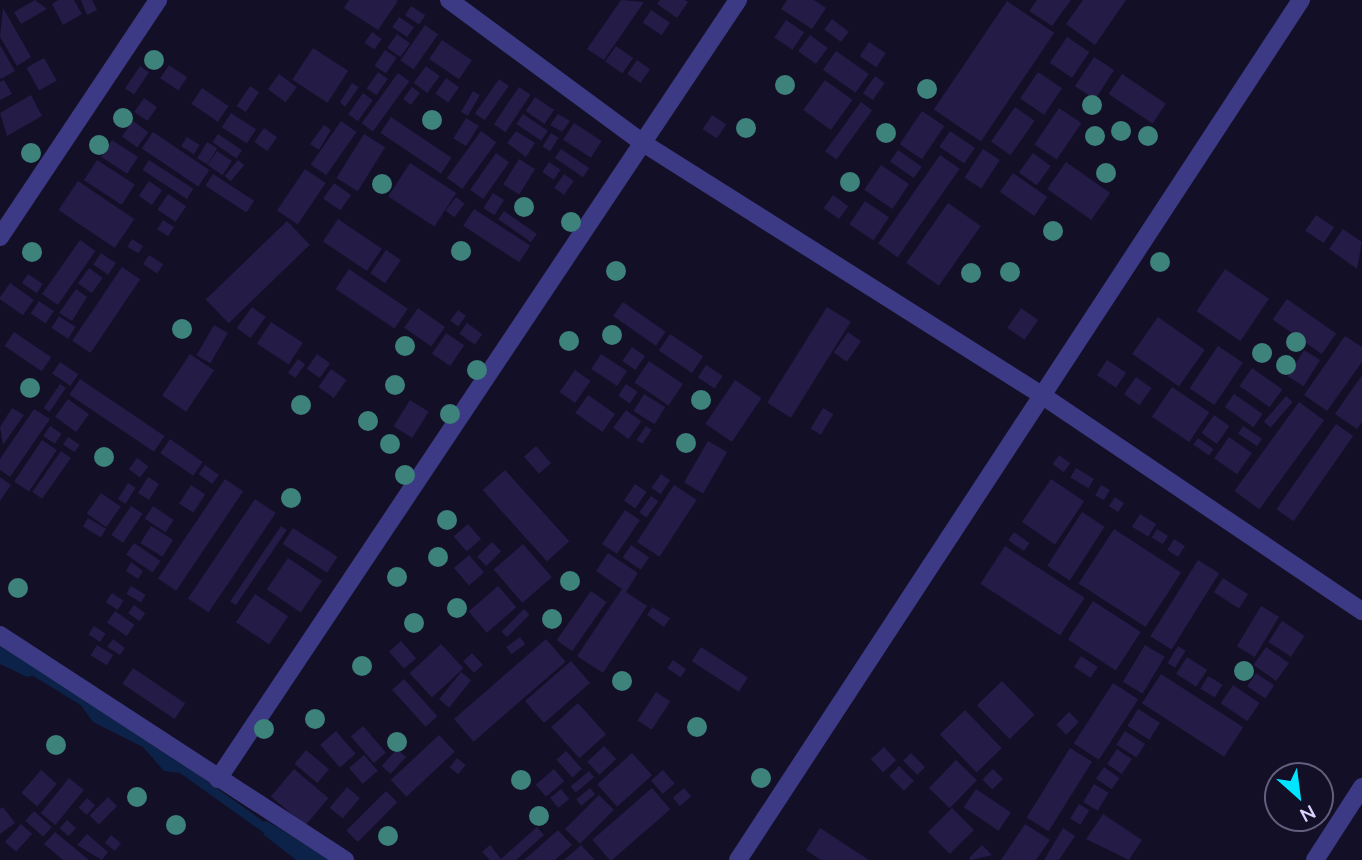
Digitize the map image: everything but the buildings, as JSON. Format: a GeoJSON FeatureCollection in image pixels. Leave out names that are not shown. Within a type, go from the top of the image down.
{"type":"FeatureCollection","features":[{"type":"Feature","properties":{"kind":"street"},"geometry":{"type":"LineString","coordinates":[[0,236],[158,0]]}},
{"type":"Feature","properties":{"kind":"street"},"geometry":{"type":"LineString","coordinates":[[449,0],[643,143],[1043,396],[1362,611]]}},
{"type":"Feature","properties":{"kind":"street"},"geometry":{"type":"LineString","coordinates":[[218,779],[738,0]]}},
{"type":"Feature","properties":{"kind":"street"},"geometry":{"type":"LineString","coordinates":[[737,860],[1301,0]]}},
{"type":"Feature","properties":{"kind":"street"},"geometry":{"type":"LineString","coordinates":[[0,635],[345,860]]}},
{"type":"Feature","properties":{"kind":"street"},"geometry":{"type":"LineString","coordinates":[[1315,860],[1362,787]]}},
{"type":"Feature","properties":{"kind":"water"},"geometry":{"type":"Polygon","coordinates":[[[0,642],[29,660],[39,674],[27,677],[0,664],[0,642]]]}},
{"type":"Feature","properties":{"kind":"water"},"geometry":{"type":"Polygon","coordinates":[[[73,694],[85,695],[171,752],[189,774],[164,771],[143,747],[93,722],[73,694]]]}},
{"type":"Feature","properties":{"kind":"water"},"geometry":{"type":"Polygon","coordinates":[[[265,820],[330,860],[296,860],[264,835],[265,820]]]}},
{"type":"Feature","properties":{"kind":"waterway"},"geometry":{"type":"LineString","coordinates":[[29,668],[83,701]]}},
{"type":"Feature","properties":{"kind":"waterway"},"geometry":{"type":"LineString","coordinates":[[181,768],[272,833]]}}]}
